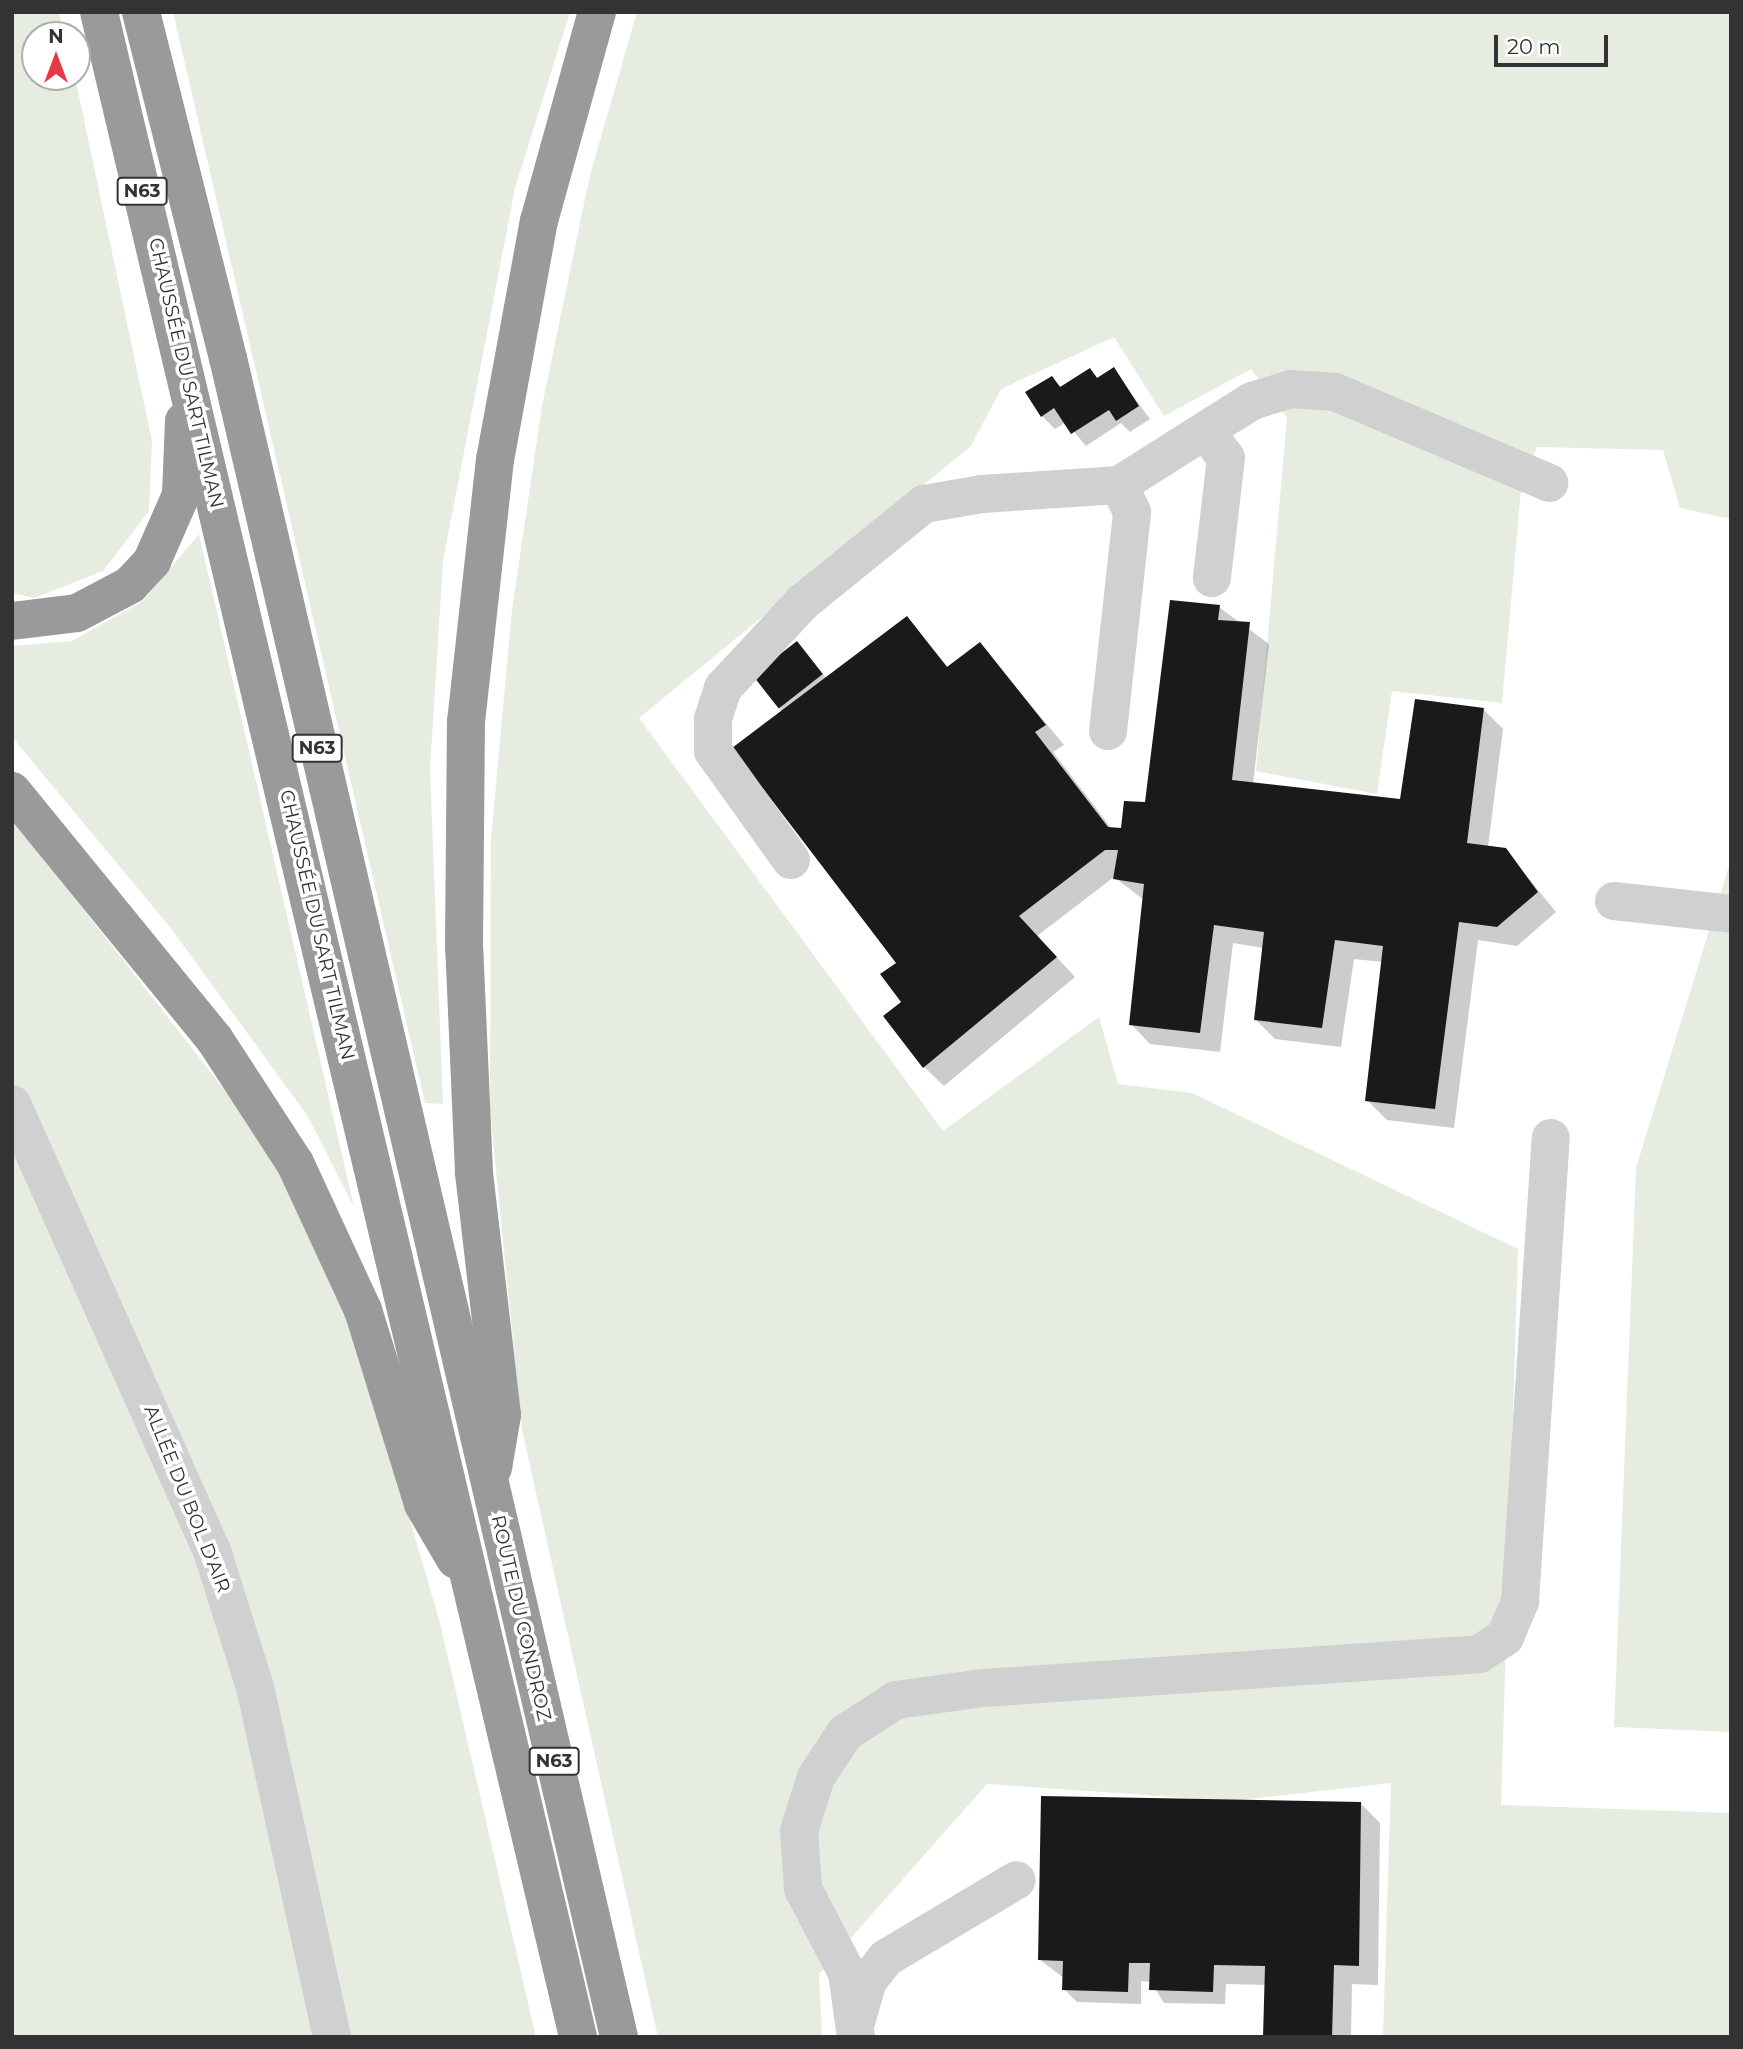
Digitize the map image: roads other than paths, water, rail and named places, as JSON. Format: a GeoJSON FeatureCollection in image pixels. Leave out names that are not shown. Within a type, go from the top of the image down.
{"type":"FeatureCollection","features":[{"type":"Feature","properties":{"kind":"highway","name":"CHAUSSÉE DU SART TILMAN"},"geometry":{"type":"LineString","coordinates":[[99,12],[475,1592]]}},
{"type":"Feature","properties":{"kind":"highway","name":"CHAUSSÉE DU SART TILMAN"},"geometry":{"type":"LineString","coordinates":[[141,12],[228,358],[490,1485]]}},
{"type":"Feature","properties":{"kind":"highway"},"geometry":{"type":"LineString","coordinates":[[490,1485],[502,1415],[474,1172],[464,947],[466,722],[495,460],[539,221],[597,12]]}},
{"type":"Feature","properties":{"kind":"highway"},"geometry":{"type":"LineString","coordinates":[[12,621],[51,620],[88,608],[130,585],[152,561],[181,495],[186,370]]}},
{"type":"Feature","properties":{"kind":"highway"},"geometry":{"type":"LineString","coordinates":[[12,791],[215,1040],[308,1185],[363,1310],[422,1504],[475,1592]]}},
{"type":"Feature","properties":{"kind":"highway","name":"ROUTE DU CONDROZ"},"geometry":{"type":"LineString","coordinates":[[490,1485],[619,2037]]}},
{"type":"Feature","properties":{"kind":"highway","name":"ROUTE DU CONDROZ"},"geometry":{"type":"LineString","coordinates":[[475,1592],[578,2037]]}},
{"type":"Feature","properties":{"kind":"street"},"geometry":{"type":"LineString","coordinates":[[791,860],[713,751],[713,719],[723,688],[803,602],[924,504],[982,494],[1119,485],[1252,401],[1291,389],[1335,392],[1549,484]]}},
{"type":"Feature","properties":{"kind":"street"},"geometry":{"type":"LineString","coordinates":[[1205,431],[1226,458],[1212,578]]}},
{"type":"Feature","properties":{"kind":"street"},"geometry":{"type":"LineString","coordinates":[[1108,731],[1132,512],[1119,485]]}},
{"type":"Feature","properties":{"kind":"street"},"geometry":{"type":"LineString","coordinates":[[1614,901],[1731,914]]}},
{"type":"Feature","properties":{"kind":"street","name":"ALLÉE DU BOL D'AIR"},"geometry":{"type":"LineString","coordinates":[[12,1104],[214,1554],[256,1687],[332,2037]]}},
{"type":"Feature","properties":{"kind":"street"},"geometry":{"type":"LineString","coordinates":[[856,2029],[847,1973],[803,1889],[798,1864],[799,1831],[816,1777],[845,1733],[896,1700],[984,1688],[1479,1654],[1505,1637],[1520,1601],[1551,1138]]}},
{"type":"Feature","properties":{"kind":"street"},"geometry":{"type":"LineString","coordinates":[[856,2029],[868,1981],[886,1958],[1017,1880]]}}]}
